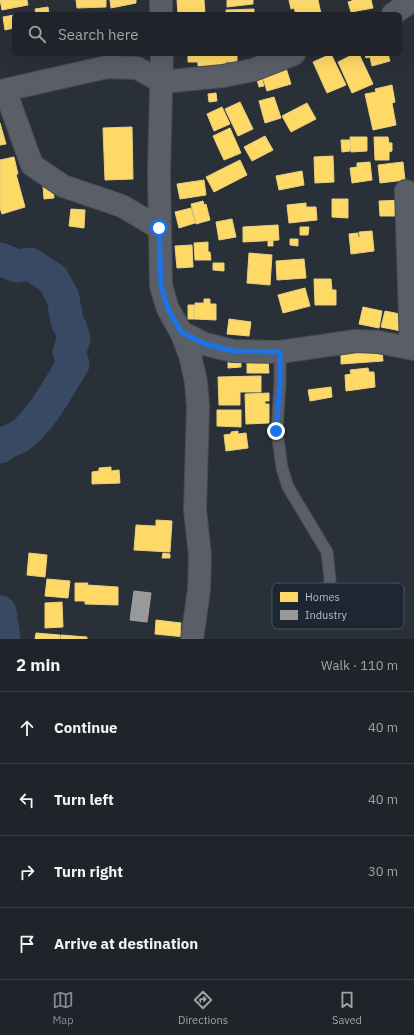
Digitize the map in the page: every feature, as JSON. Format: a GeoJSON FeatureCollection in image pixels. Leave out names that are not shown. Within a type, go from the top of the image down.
{"type":"FeatureCollection","features":[{"type":"Feature","properties":{"kind":"street"},"geometry":{"type":"LineString","coordinates":[[161,0],[161,12]]}},
{"type":"Feature","properties":{"kind":"street"},"geometry":{"type":"LineString","coordinates":[[396,12],[413,0]]}},
{"type":"Feature","properties":{"kind":"street"},"geometry":{"type":"LineString","coordinates":[[162,56],[159,173],[161,286],[168,309],[181,332],[190,355],[196,382],[198,407],[195,510],[200,556],[199,590],[192,639]]}},
{"type":"Feature","properties":{"kind":"street"},"geometry":{"type":"LineString","coordinates":[[159,228],[122,206],[63,186],[32,165],[2,91],[107,68],[137,68],[162,82],[231,74],[253,70],[289,56]]}},
{"type":"Feature","properties":{"kind":"street"},"geometry":{"type":"LineString","coordinates":[[181,332],[205,344],[233,351],[280,352],[356,341],[378,342],[412,349],[406,191]]}},
{"type":"Feature","properties":{"kind":"lane"},"geometry":{"type":"LineString","coordinates":[[280,352],[280,383],[276,431],[282,468],[288,487],[327,552],[330,583]]}},
{"type":"Feature","properties":{"kind":"building: Homes"},"geometry":{"type":"Polygon","coordinates":[[[0,0],[27,0],[28,5],[2,10],[0,0]]]}},
{"type":"Feature","properties":{"kind":"building: Homes"},"geometry":{"type":"Polygon","coordinates":[[[76,0],[106,0],[106,7],[77,8],[76,0]]]}},
{"type":"Feature","properties":{"kind":"building: Homes"},"geometry":{"type":"Polygon","coordinates":[[[110,0],[136,0],[136,3],[111,8],[110,0]]]}},
{"type":"Feature","properties":{"kind":"building: Homes"},"geometry":{"type":"Polygon","coordinates":[[[177,0],[204,0],[205,12],[178,12],[177,0]]]}},
{"type":"Feature","properties":{"kind":"building: Homes"},"geometry":{"type":"Polygon","coordinates":[[[227,0],[253,0],[253,4],[227,7],[227,0]]]}},
{"type":"Feature","properties":{"kind":"building: Homes"},"geometry":{"type":"Polygon","coordinates":[[[289,0],[318,0],[321,12],[295,12],[294,8],[291,9],[289,0]]]}},
{"type":"Feature","properties":{"kind":"building: Homes"},"geometry":{"type":"Polygon","coordinates":[[[352,0],[371,0],[373,8],[351,12],[348,2],[352,0]]]}},
{"type":"Feature","properties":{"kind":"building: Homes"},"geometry":{"type":"Polygon","coordinates":[[[48,7],[49,12],[36,12],[35,9],[48,7]]]}},
{"type":"Feature","properties":{"kind":"building: Homes"},"geometry":{"type":"Polygon","coordinates":[[[254,9],[254,12],[226,12],[226,10],[254,9]]]}},
{"type":"Feature","properties":{"kind":"building: Homes"},"geometry":{"type":"Polygon","coordinates":[[[12,15],[12,28],[5,30],[3,17],[12,15]]]}},
{"type":"Feature","properties":{"kind":"building: Homes"},"geometry":{"type":"Polygon","coordinates":[[[188,56],[237,56],[237,62],[226,62],[225,67],[198,66],[198,62],[188,62],[188,56]]]}},
{"type":"Feature","properties":{"kind":"building: Homes"},"geometry":{"type":"Polygon","coordinates":[[[326,56],[332,56],[346,85],[327,93],[313,62],[326,56]]]}},
{"type":"Feature","properties":{"kind":"building: Homes"},"geometry":{"type":"Polygon","coordinates":[[[350,56],[360,56],[373,84],[352,93],[338,62],[350,56]]]}},
{"type":"Feature","properties":{"kind":"building: Homes"},"geometry":{"type":"Polygon","coordinates":[[[366,56],[389,56],[390,61],[372,66],[370,57],[366,58],[366,56]]]}},
{"type":"Feature","properties":{"kind":"building: Homes"},"geometry":{"type":"Polygon","coordinates":[[[286,68],[291,84],[267,91],[262,75],[286,68]]]}},
{"type":"Feature","properties":{"kind":"building: Homes"},"geometry":{"type":"Polygon","coordinates":[[[261,75],[264,86],[259,87],[256,76],[261,75]]]}},
{"type":"Feature","properties":{"kind":"building: Homes"},"geometry":{"type":"Polygon","coordinates":[[[392,85],[395,102],[392,103],[396,125],[373,130],[365,94],[376,92],[375,89],[392,85]]]}},
{"type":"Feature","properties":{"kind":"building: Homes"},"geometry":{"type":"Polygon","coordinates":[[[216,93],[217,101],[209,102],[208,94],[216,93]]]}},
{"type":"Feature","properties":{"kind":"building: Homes"},"geometry":{"type":"Polygon","coordinates":[[[274,97],[281,118],[265,123],[259,101],[274,97]]]}},
{"type":"Feature","properties":{"kind":"building: Homes"},"geometry":{"type":"Polygon","coordinates":[[[240,102],[253,129],[238,136],[225,109],[240,102]]]}},
{"type":"Feature","properties":{"kind":"building: Homes"},"geometry":{"type":"Polygon","coordinates":[[[307,103],[316,119],[291,132],[282,116],[307,103]]]}},
{"type":"Feature","properties":{"kind":"building: Homes"},"geometry":{"type":"Polygon","coordinates":[[[222,107],[230,124],[214,131],[207,114],[222,107]]]}},
{"type":"Feature","properties":{"kind":"building: Homes"},"geometry":{"type":"Polygon","coordinates":[[[0,123],[6,144],[0,145],[0,123]]]}},
{"type":"Feature","properties":{"kind":"building: Homes"},"geometry":{"type":"Polygon","coordinates":[[[132,127],[133,179],[105,180],[103,128],[132,127]]]}},
{"type":"Feature","properties":{"kind":"building: Homes"},"geometry":{"type":"Polygon","coordinates":[[[230,128],[241,153],[224,160],[213,136],[230,128]]]}},
{"type":"Feature","properties":{"kind":"building: Homes"},"geometry":{"type":"Polygon","coordinates":[[[265,136],[273,150],[252,161],[244,147],[265,136]]]}},
{"type":"Feature","properties":{"kind":"building: Homes"},"geometry":{"type":"Polygon","coordinates":[[[350,137],[367,137],[367,151],[351,152],[350,137]]]}},
{"type":"Feature","properties":{"kind":"building: Homes"},"geometry":{"type":"Polygon","coordinates":[[[374,137],[388,137],[389,143],[392,143],[392,151],[389,152],[389,160],[375,160],[374,137]]]}},
{"type":"Feature","properties":{"kind":"building: Homes"},"geometry":{"type":"Polygon","coordinates":[[[341,140],[350,140],[350,151],[342,152],[341,140]]]}},
{"type":"Feature","properties":{"kind":"building: Homes"},"geometry":{"type":"Polygon","coordinates":[[[333,156],[334,182],[315,183],[314,157],[333,156]]]}},
{"type":"Feature","properties":{"kind":"building: Homes"},"geometry":{"type":"Polygon","coordinates":[[[14,157],[18,174],[16,174],[25,207],[2,214],[0,208],[0,160],[14,157]]]}},
{"type":"Feature","properties":{"kind":"building: Homes"},"geometry":{"type":"Polygon","coordinates":[[[240,160],[247,175],[214,192],[206,177],[240,160]]]}},
{"type":"Feature","properties":{"kind":"building: Homes"},"geometry":{"type":"Polygon","coordinates":[[[370,162],[372,180],[352,183],[350,168],[357,167],[357,163],[370,162]]]}},
{"type":"Feature","properties":{"kind":"building: Homes"},"geometry":{"type":"Polygon","coordinates":[[[403,162],[405,180],[380,183],[378,165],[403,162]]]}},
{"type":"Feature","properties":{"kind":"building: Homes"},"geometry":{"type":"Polygon","coordinates":[[[302,171],[304,185],[279,190],[276,176],[302,171]]]}},
{"type":"Feature","properties":{"kind":"building: Homes"},"geometry":{"type":"Polygon","coordinates":[[[204,180],[206,195],[180,199],[177,184],[204,180]]]}},
{"type":"Feature","properties":{"kind":"building: Homes"},"geometry":{"type":"Polygon","coordinates":[[[53,184],[54,198],[44,199],[43,185],[53,184]]]}},
{"type":"Feature","properties":{"kind":"building: Homes"},"geometry":{"type":"Polygon","coordinates":[[[332,199],[348,199],[348,218],[332,217],[332,199]]]}},
{"type":"Feature","properties":{"kind":"building: Homes"},"geometry":{"type":"Polygon","coordinates":[[[403,200],[403,216],[380,216],[379,201],[403,200]]]}},
{"type":"Feature","properties":{"kind":"building: Homes"},"geometry":{"type":"Polygon","coordinates":[[[203,201],[204,205],[206,204],[210,220],[196,224],[191,204],[203,201]]]}},
{"type":"Feature","properties":{"kind":"building: Homes"},"geometry":{"type":"Polygon","coordinates":[[[306,203],[306,207],[316,207],[317,220],[289,223],[287,205],[306,203]]]}},
{"type":"Feature","properties":{"kind":"building: Homes"},"geometry":{"type":"Polygon","coordinates":[[[191,208],[195,223],[179,228],[175,212],[191,208]]]}},
{"type":"Feature","properties":{"kind":"building: Homes"},"geometry":{"type":"Polygon","coordinates":[[[71,209],[85,210],[84,228],[69,226],[71,209]]]}},
{"type":"Feature","properties":{"kind":"building: Homes"},"geometry":{"type":"Polygon","coordinates":[[[232,219],[236,237],[219,240],[216,222],[232,219]]]}},
{"type":"Feature","properties":{"kind":"building: Homes"},"geometry":{"type":"Polygon","coordinates":[[[278,225],[279,240],[243,242],[243,227],[278,225]]]}},
{"type":"Feature","properties":{"kind":"building: Homes"},"geometry":{"type":"Polygon","coordinates":[[[300,227],[309,227],[308,235],[300,235],[300,227]]]}},
{"type":"Feature","properties":{"kind":"building: Homes"},"geometry":{"type":"Polygon","coordinates":[[[372,231],[374,251],[351,254],[349,234],[358,233],[358,237],[360,237],[359,232],[372,231]]]}},
{"type":"Feature","properties":{"kind":"building: Homes"},"geometry":{"type":"Polygon","coordinates":[[[290,239],[298,239],[298,246],[290,245],[290,239]]]}},
{"type":"Feature","properties":{"kind":"building: Homes"},"geometry":{"type":"Polygon","coordinates":[[[268,241],[273,241],[273,246],[268,246],[268,241]]]}},
{"type":"Feature","properties":{"kind":"building: Homes"},"geometry":{"type":"Polygon","coordinates":[[[208,242],[208,252],[210,252],[211,260],[195,260],[194,243],[208,242]]]}},
{"type":"Feature","properties":{"kind":"building: Homes"},"geometry":{"type":"Polygon","coordinates":[[[192,245],[193,267],[177,268],[175,246],[192,245]]]}},
{"type":"Feature","properties":{"kind":"building: Homes"},"geometry":{"type":"Polygon","coordinates":[[[249,253],[272,255],[270,285],[247,283],[249,253]]]}},
{"type":"Feature","properties":{"kind":"building: Homes"},"geometry":{"type":"Polygon","coordinates":[[[304,259],[306,278],[277,280],[276,261],[304,259]]]}},
{"type":"Feature","properties":{"kind":"building: Homes"},"geometry":{"type":"Polygon","coordinates":[[[213,263],[224,263],[224,271],[213,270],[213,263]]]}},
{"type":"Feature","properties":{"kind":"building: Homes"},"geometry":{"type":"Polygon","coordinates":[[[314,279],[331,279],[332,290],[336,290],[336,305],[315,305],[314,279]]]}},
{"type":"Feature","properties":{"kind":"building: Homes"},"geometry":{"type":"Polygon","coordinates":[[[305,288],[310,306],[283,313],[278,295],[305,288]]]}},
{"type":"Feature","properties":{"kind":"building: Homes"},"geometry":{"type":"Polygon","coordinates":[[[204,299],[210,299],[210,304],[216,304],[216,320],[194,319],[195,303],[204,303],[204,299]]]}},
{"type":"Feature","properties":{"kind":"building: Homes"},"geometry":{"type":"Polygon","coordinates":[[[188,305],[194,305],[194,319],[188,319],[188,305]]]}},
{"type":"Feature","properties":{"kind":"building: Homes"},"geometry":{"type":"Polygon","coordinates":[[[363,307],[382,311],[379,328],[359,324],[363,307]]]}},
{"type":"Feature","properties":{"kind":"building: Homes"},"geometry":{"type":"Polygon","coordinates":[[[385,311],[405,315],[401,331],[381,327],[385,311]]]}},
{"type":"Feature","properties":{"kind":"building: Homes"},"geometry":{"type":"Polygon","coordinates":[[[229,319],[251,322],[249,336],[227,334],[229,319]]]}},
{"type":"Feature","properties":{"kind":"building: Homes"},"geometry":{"type":"Polygon","coordinates":[[[382,350],[383,361],[341,364],[341,353],[382,350]]]}},
{"type":"Feature","properties":{"kind":"building: Homes"},"geometry":{"type":"Polygon","coordinates":[[[228,358],[241,358],[241,367],[228,368],[228,358]]]}},
{"type":"Feature","properties":{"kind":"building: Homes"},"geometry":{"type":"Polygon","coordinates":[[[268,358],[269,373],[247,373],[247,359],[268,358]]]}},
{"type":"Feature","properties":{"kind":"building: Homes"},"geometry":{"type":"Polygon","coordinates":[[[368,368],[369,372],[374,372],[375,387],[346,391],[345,375],[351,374],[350,370],[368,368]]]}},
{"type":"Feature","properties":{"kind":"building: Homes"},"geometry":{"type":"Polygon","coordinates":[[[261,376],[261,392],[240,392],[240,405],[219,405],[218,377],[261,376]]]}},
{"type":"Feature","properties":{"kind":"building: Homes"},"geometry":{"type":"Polygon","coordinates":[[[331,387],[332,397],[310,401],[308,390],[331,387]]]}},
{"type":"Feature","properties":{"kind":"building: Homes"},"geometry":{"type":"Polygon","coordinates":[[[269,393],[269,401],[265,401],[265,404],[269,404],[269,423],[246,424],[245,394],[269,393]]]}},
{"type":"Feature","properties":{"kind":"building: Homes"},"geometry":{"type":"Polygon","coordinates":[[[217,410],[241,410],[241,427],[217,426],[217,410]]]}},
{"type":"Feature","properties":{"kind":"building: Homes"},"geometry":{"type":"Polygon","coordinates":[[[238,431],[238,434],[246,433],[248,448],[226,451],[224,435],[238,431]]]}},
{"type":"Feature","properties":{"kind":"building: Homes"},"geometry":{"type":"Polygon","coordinates":[[[111,467],[111,471],[119,470],[120,483],[92,484],[92,472],[99,471],[99,468],[111,467]]]}},
{"type":"Feature","properties":{"kind":"building: Homes"},"geometry":{"type":"Polygon","coordinates":[[[156,520],[172,521],[170,552],[134,550],[136,525],[156,526],[156,520]]]}},
{"type":"Feature","properties":{"kind":"building: Homes"},"geometry":{"type":"Polygon","coordinates":[[[29,553],[47,555],[45,577],[27,575],[29,553]]]}},
{"type":"Feature","properties":{"kind":"building: Homes"},"geometry":{"type":"Polygon","coordinates":[[[163,553],[170,554],[170,558],[162,558],[163,553]]]}},
{"type":"Feature","properties":{"kind":"building: Homes"},"geometry":{"type":"Polygon","coordinates":[[[47,579],[70,581],[68,598],[45,596],[47,579]]]}},
{"type":"Feature","properties":{"kind":"building: Homes"},"geometry":{"type":"Polygon","coordinates":[[[75,583],[88,583],[87,585],[118,587],[118,605],[85,604],[85,601],[75,601],[75,583]]]}},
{"type":"Feature","properties":{"kind":"building: Homes"},"geometry":{"type":"Polygon","coordinates":[[[62,602],[63,627],[45,628],[45,603],[62,602]]]}},
{"type":"Feature","properties":{"kind":"building: Homes"},"geometry":{"type":"Polygon","coordinates":[[[156,620],[181,623],[180,631],[186,631],[185,637],[155,634],[156,620]]]}},
{"type":"Feature","properties":{"kind":"building: Homes"},"geometry":{"type":"Polygon","coordinates":[[[36,633],[60,635],[60,639],[35,639],[36,633]]]}},
{"type":"Feature","properties":{"kind":"building: Homes"},"geometry":{"type":"Polygon","coordinates":[[[61,635],[87,637],[87,639],[61,639],[61,635]]]}},
{"type":"Feature","properties":{"kind":"building: Industry"},"geometry":{"type":"Polygon","coordinates":[[[134,591],[151,593],[147,622],[130,620],[134,591]]]}},
{"type":"Feature","properties":{"kind":"waterway"},"geometry":{"type":"LineString","coordinates":[[0,259],[17,266],[30,264],[53,279],[63,298],[67,321],[74,339],[69,352],[73,364],[45,409],[32,426],[24,433],[0,447]]}},
{"type":"Feature","properties":{"kind":"waterway"},"geometry":{"type":"LineString","coordinates":[[0,612],[4,639]]}},
{"type":"Feature","properties":{"kind":"route"},"geometry":{"type":"LineString","coordinates":[[159,228],[161,286],[168,309],[181,332],[205,344],[233,351],[280,352],[280,383],[276,431]]}}]}
